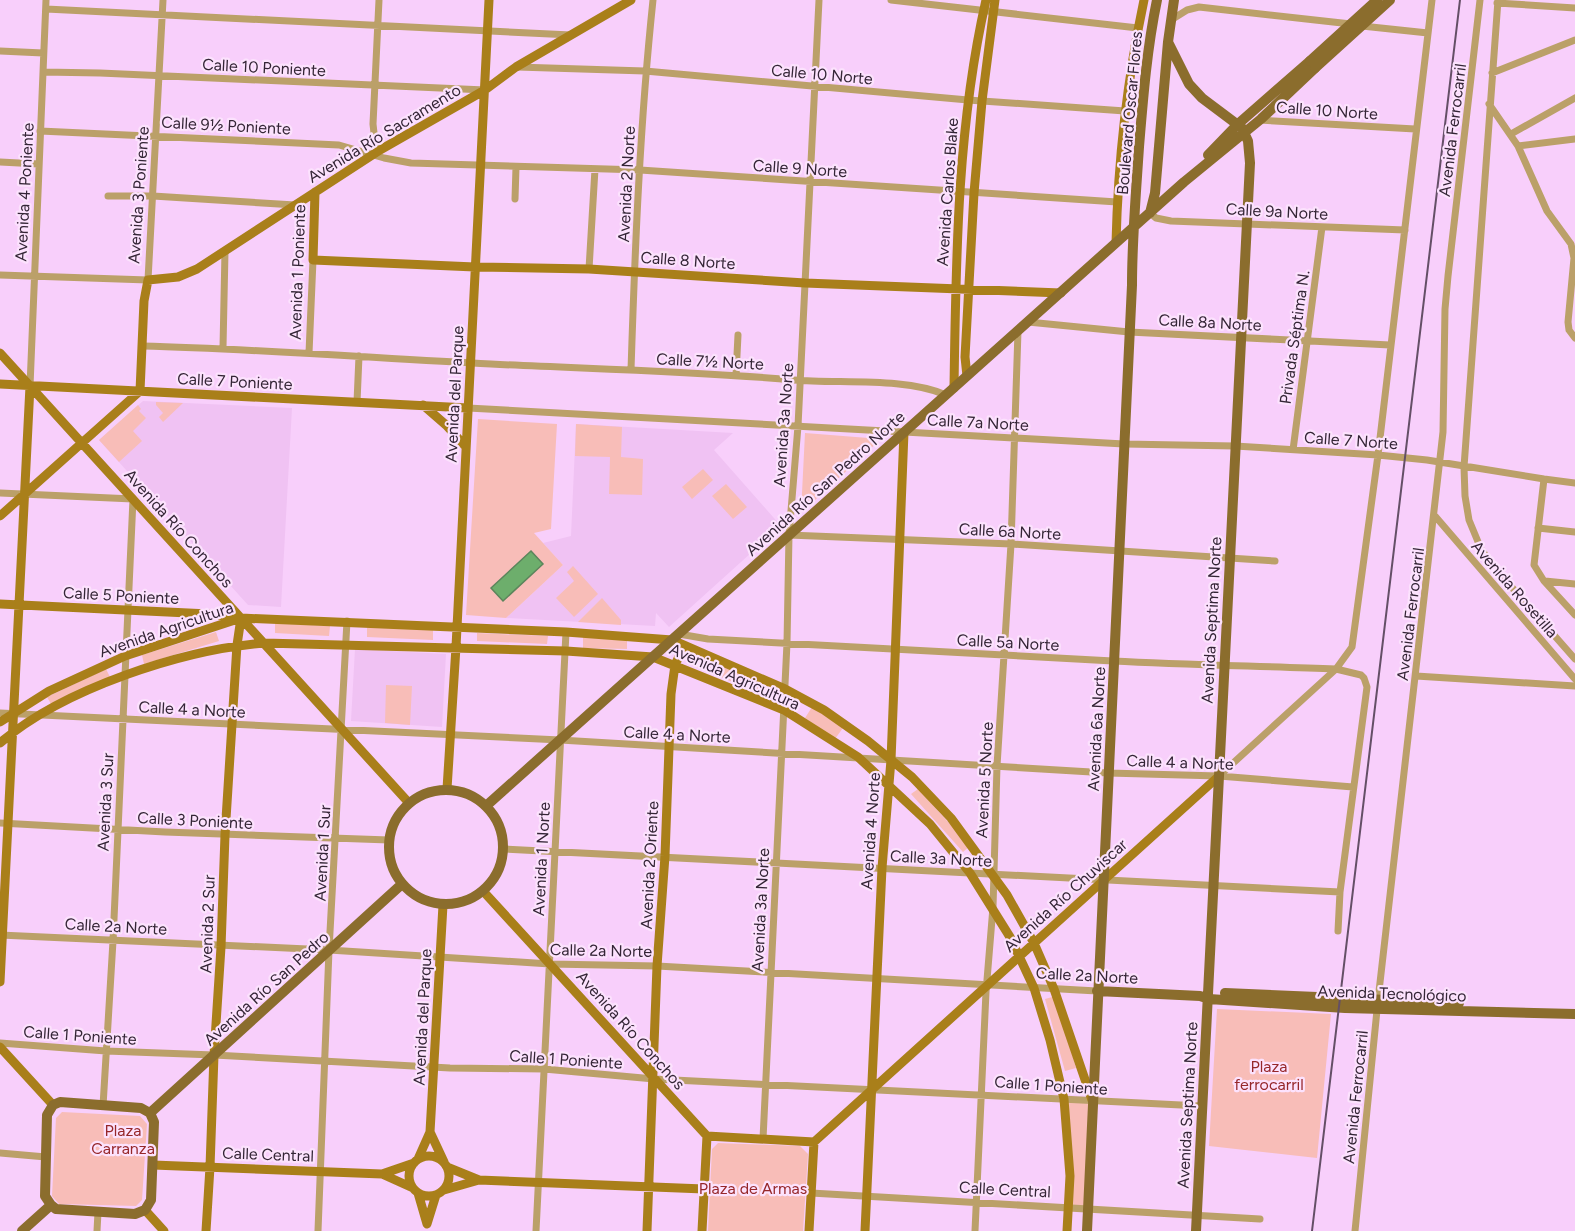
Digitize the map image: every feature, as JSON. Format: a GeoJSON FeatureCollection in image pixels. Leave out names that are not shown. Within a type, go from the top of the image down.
{"type":"FeatureCollection","features":[{"type":"Feature","properties":{"kind":"main road","name":"Avenida del Parque"},"geometry":{"type":"LineString","coordinates":[[447,789],[489,0]]}},
{"type":"Feature","properties":{"kind":"main road","name":"Avenida Río Sacramento"},"geometry":{"type":"LineString","coordinates":[[148,280],[187,274],[377,152],[631,0]]}},
{"type":"Feature","properties":{"kind":"main road","name":"Avenida Carlos Blake"},"geometry":{"type":"LineString","coordinates":[[968,376],[965,357],[974,193],[988,11],[986,0]]}},
{"type":"Feature","properties":{"kind":"main road","name":"Avenida Carlos Blake"},"geometry":{"type":"LineString","coordinates":[[950,392],[960,192],[968,100],[988,11],[995,0]]}},
{"type":"Feature","properties":{"kind":"main road"},"geometry":{"type":"LineString","coordinates":[[1116,243],[1125,111],[1144,0]]}},
{"type":"Feature","properties":{"kind":"main road","name":"Boulevard Oscar Flores"},"geometry":{"type":"LineString","coordinates":[[1132,228],[1142,109],[1152,23],[1157,0]]}},
{"type":"Feature","properties":{"kind":"main road"},"geometry":{"type":"LineString","coordinates":[[1312,64],[1377,0]]}},
{"type":"Feature","properties":{"kind":"main road"},"geometry":{"type":"LineString","coordinates":[[1312,64],[1390,0]]}},
{"type":"Feature","properties":{"kind":"main road","name":"Boulevard Oscar Flores"},"geometry":{"type":"LineString","coordinates":[[1150,213],[1155,193],[1168,42],[1175,1]]}},
{"type":"Feature","properties":{"kind":"main road"},"geometry":{"type":"LineString","coordinates":[[1168,42],[1189,84],[1202,98],[1242,128]]}},
{"type":"Feature","properties":{"kind":"main road","name":"Avenida Río San Pedro Norte"},"geometry":{"type":"LineString","coordinates":[[1242,128],[1261,119],[1312,64]]}},
{"type":"Feature","properties":{"kind":"main road","name":"Avenida Río San Pedro Norte"},"geometry":{"type":"LineString","coordinates":[[486,806],[1150,213],[1312,64]]}},
{"type":"Feature","properties":{"kind":"main road","name":"Avenida Septima Norte"},"geometry":{"type":"LineString","coordinates":[[1196,1231],[1206,996],[1214,885],[1250,163],[1242,128]]}},
{"type":"Feature","properties":{"kind":"main road","name":"Avenida 1 Poniente"},"geometry":{"type":"LineString","coordinates":[[313,260],[315,192]]}},
{"type":"Feature","properties":{"kind":"main road","name":"Avenida 6a Norte"},"geometry":{"type":"LineString","coordinates":[[1087,1231],[1132,228]]}},
{"type":"Feature","properties":{"kind":"main road","name":"Calle 8 Norte"},"geometry":{"type":"LineString","coordinates":[[313,260],[589,269],[805,283],[1060,293]]}},
{"type":"Feature","properties":{"kind":"main road","name":"Avenida 3 Poniente"},"geometry":{"type":"LineString","coordinates":[[140,391],[144,301],[148,280]]}},
{"type":"Feature","properties":{"kind":"main road","name":"Avenida Río Conchos"},"geometry":{"type":"LineString","coordinates":[[0,353],[409,803]]}},
{"type":"Feature","properties":{"kind":"main road","name":"Calle 7 Poniente"},"geometry":{"type":"LineString","coordinates":[[0,384],[468,408]]}},
{"type":"Feature","properties":{"kind":"main road"},"geometry":{"type":"LineString","coordinates":[[0,982],[4,823],[13,733],[30,386]]}},
{"type":"Feature","properties":{"kind":"main road"},"geometry":{"type":"LineString","coordinates":[[0,516],[140,391]]}},
{"type":"Feature","properties":{"kind":"main road"},"geometry":{"type":"LineString","coordinates":[[423,405],[446,424],[466,447]]}},
{"type":"Feature","properties":{"kind":"main road","name":"Avenida 4 Norte"},"geometry":{"type":"LineString","coordinates":[[865,1231],[876,979],[891,760],[902,538],[904,432]]}},
{"type":"Feature","properties":{"kind":"main road","name":"Calle 5 Poniente"},"geometry":{"type":"LineString","coordinates":[[0,604],[209,614],[241,618]]}},
{"type":"Feature","properties":{"kind":"main road","name":"Avenida Agricultura"},"geometry":{"type":"LineString","coordinates":[[0,722],[50,691],[125,656],[241,618],[676,637],[684,646],[785,689],[824,710],[868,741],[912,777],[951,818],[993,874],[1034,943],[1054,989],[1092,1102]]}},
{"type":"Feature","properties":{"kind":"main road","name":"Avenida 2 Sur"},"geometry":{"type":"LineString","coordinates":[[206,1231],[225,835],[237,645],[241,618]]}},
{"type":"Feature","properties":{"kind":"main road","name":"Avenida Agricultura"},"geometry":{"type":"LineString","coordinates":[[0,743],[39,714],[125,676],[200,652],[264,643],[456,647],[653,657],[784,710],[858,757],[930,825],[970,873],[993,907],[1020,956],[1034,988],[1050,1040],[1064,1099],[1070,1208],[1067,1231]]}},
{"type":"Feature","properties":{"kind":"main road","name":"Avenida 2 Oriente"},"geometry":{"type":"LineString","coordinates":[[647,1231],[657,966],[665,856],[671,694],[675,665],[684,646]]}},
{"type":"Feature","properties":{"kind":"main road","name":"Avenida Río Chuviscar"},"geometry":{"type":"LineString","coordinates":[[814,1142],[1219,776]]}},
{"type":"Feature","properties":{"kind":"main road"},"geometry":{"type":"LineString","coordinates":[[447,789],[474,797],[486,806],[496,818],[502,833],[504,849],[501,865],[494,879],[483,891],[457,904],[443,905],[427,902],[402,884],[391,863],[389,840],[396,820],[409,803],[427,793],[447,789]]}},
{"type":"Feature","properties":{"kind":"main road","name":"Avenida Río San Pedro"},"geometry":{"type":"LineString","coordinates":[[150,1113],[402,884]]}},
{"type":"Feature","properties":{"kind":"main road","name":"Avenida Río Conchos"},"geometry":{"type":"LineString","coordinates":[[483,891],[707,1136]]}},
{"type":"Feature","properties":{"kind":"main road","name":"Avenida del Parque"},"geometry":{"type":"LineString","coordinates":[[430,1132],[443,905]]}},
{"type":"Feature","properties":{"kind":"main road","name":"Calle 2a Norte"},"geometry":{"type":"LineString","coordinates":[[1097,991],[1206,996]]}},
{"type":"Feature","properties":{"kind":"main road","name":"Avenida Tecnológico"},"geometry":{"type":"LineString","coordinates":[[1206,996],[1575,1014]]}},
{"type":"Feature","properties":{"kind":"main road","name":"Avenida Tecnológico"},"geometry":{"type":"LineString","coordinates":[[1378,1004],[1575,1008]]}},
{"type":"Feature","properties":{"kind":"main road"},"geometry":{"type":"LineString","coordinates":[[0,1045],[53,1105]]}},
{"type":"Feature","properties":{"kind":"main road"},"geometry":{"type":"LineString","coordinates":[[60,1102],[103,1106],[141,1108],[150,1113],[154,1122],[151,1200],[145,1209],[135,1214],[56,1209],[45,1196],[47,1115],[53,1105],[60,1102]]}},
{"type":"Feature","properties":{"kind":"main road"},"geometry":{"type":"LineString","coordinates":[[426,1228],[416,1190],[409,1176],[430,1132]]}},
{"type":"Feature","properties":{"kind":"main road"},"geometry":{"type":"LineString","coordinates":[[426,1228],[440,1192],[449,1179],[446,1165],[430,1132]]}},
{"type":"Feature","properties":{"kind":"main road"},"geometry":{"type":"LineString","coordinates":[[702,1231],[707,1136],[814,1142],[809,1231]]}},
{"type":"Feature","properties":{"kind":"main road"},"geometry":{"type":"LineString","coordinates":[[382,1174],[429,1156],[479,1180]]}},
{"type":"Feature","properties":{"kind":"main road","name":"Calle Central"},"geometry":{"type":"LineString","coordinates":[[153,1165],[382,1174]]}},
{"type":"Feature","properties":{"kind":"main road"},"geometry":{"type":"LineString","coordinates":[[382,1174],[424,1195],[479,1180],[704,1189]]}},
{"type":"Feature","properties":{"kind":"main road"},"geometry":{"type":"LineString","coordinates":[[22,1231],[51,1205]]}},
{"type":"Feature","properties":{"kind":"main road"},"geometry":{"type":"LineString","coordinates":[[145,1209],[164,1231]]}},
{"type":"Feature","properties":{"kind":"street","name":"Avenida 4 Poniente"},"geometry":{"type":"LineString","coordinates":[[30,386],[46,0]]}},
{"type":"Feature","properties":{"kind":"street","name":"Avenida 3 Poniente"},"geometry":{"type":"LineString","coordinates":[[148,280],[163,0]]}},
{"type":"Feature","properties":{"kind":"street"},"geometry":{"type":"LineString","coordinates":[[377,152],[374,135],[380,0]]}},
{"type":"Feature","properties":{"kind":"street","name":"Avenida 2 Norte"},"geometry":{"type":"LineString","coordinates":[[631,370],[645,71],[653,0]]}},
{"type":"Feature","properties":{"kind":"street","name":"Avenida 3a Norte"},"geometry":{"type":"LineString","coordinates":[[763,1139],[787,643],[789,535],[798,426],[819,0]]}},
{"type":"Feature","properties":{"kind":"street"},"geometry":{"type":"LineString","coordinates":[[891,0],[1138,28]]}},
{"type":"Feature","properties":{"kind":"street"},"geometry":{"type":"LineString","coordinates":[[1336,669],[1349,652],[1354,639],[1432,0]]}},
{"type":"Feature","properties":{"kind":"street","name":"Avenida Ferrocarril"},"geometry":{"type":"LineString","coordinates":[[1355,1231],[1378,1004],[1435,516],[1445,409],[1448,276],[1480,0]]}},
{"type":"Feature","properties":{"kind":"street"},"geometry":{"type":"LineString","coordinates":[[1497,1],[1575,8]]}},
{"type":"Feature","properties":{"kind":"street","name":"Avenida Ferrocarril"},"geometry":{"type":"LineString","coordinates":[[1464,467],[1497,1]]}},
{"type":"Feature","properties":{"kind":"street"},"geometry":{"type":"LineString","coordinates":[[1171,20],[1187,10],[1199,7],[1428,33]]}},
{"type":"Feature","properties":{"kind":"street"},"geometry":{"type":"LineString","coordinates":[[46,9],[571,35]]}},
{"type":"Feature","properties":{"kind":"street"},"geometry":{"type":"LineString","coordinates":[[1492,73],[1575,40]]}},
{"type":"Feature","properties":{"kind":"street"},"geometry":{"type":"LineString","coordinates":[[0,51],[43,53]]}},
{"type":"Feature","properties":{"kind":"street","name":"Calle 10 Norte"},"geometry":{"type":"LineString","coordinates":[[516,67],[645,71],[968,100],[1125,111]]}},
{"type":"Feature","properties":{"kind":"street","name":"Calle 10 Poniente"},"geometry":{"type":"LineString","coordinates":[[43,72],[484,90]]}},
{"type":"Feature","properties":{"kind":"street"},"geometry":{"type":"LineString","coordinates":[[1511,134],[1575,98]]}},
{"type":"Feature","properties":{"kind":"street"},"geometry":{"type":"LineString","coordinates":[[1489,104],[1518,146],[1547,211],[1574,249],[1572,307],[1568,327],[1575,338]]}},
{"type":"Feature","properties":{"kind":"street","name":"Calle 10 Norte"},"geometry":{"type":"LineString","coordinates":[[1261,119],[1415,129]]}},
{"type":"Feature","properties":{"kind":"street","name":"Calle 9½ Poniente"},"geometry":{"type":"LineString","coordinates":[[40,130],[339,145],[377,152],[411,163],[481,166]]}},
{"type":"Feature","properties":{"kind":"street"},"geometry":{"type":"LineString","coordinates":[[1518,146],[1575,139]]}},
{"type":"Feature","properties":{"kind":"street"},"geometry":{"type":"LineString","coordinates":[[0,162],[38,164]]}},
{"type":"Feature","properties":{"kind":"street","name":"Calle 9 Norte"},"geometry":{"type":"LineString","coordinates":[[481,166],[640,170],[1117,202]]}},
{"type":"Feature","properties":{"kind":"street"},"geometry":{"type":"LineString","coordinates":[[515,199],[516,167]]}},
{"type":"Feature","properties":{"kind":"street"},"geometry":{"type":"LineString","coordinates":[[589,269],[595,169]]}},
{"type":"Feature","properties":{"kind":"street"},"geometry":{"type":"LineString","coordinates":[[108,196],[153,196],[295,205]]}},
{"type":"Feature","properties":{"kind":"street","name":"Calle 9a Norte"},"geometry":{"type":"LineString","coordinates":[[1150,213],[1156,218],[1171,221],[1405,230]]}},
{"type":"Feature","properties":{"kind":"street","name":"Privada Séptima N."},"geometry":{"type":"LineString","coordinates":[[1293,450],[1322,227]]}},
{"type":"Feature","properties":{"kind":"street"},"geometry":{"type":"LineString","coordinates":[[224,348],[225,251]]}},
{"type":"Feature","properties":{"kind":"street","name":"Avenida 1 Poniente"},"geometry":{"type":"LineString","coordinates":[[309,353],[313,260]]}},
{"type":"Feature","properties":{"kind":"street"},"geometry":{"type":"LineString","coordinates":[[0,275],[148,280]]}},
{"type":"Feature","properties":{"kind":"street","name":"Calle 8a Norte"},"geometry":{"type":"LineString","coordinates":[[1028,322],[1129,332],[1390,345]]}},
{"type":"Feature","properties":{"kind":"street","name":"Avenida 5 Norte"},"geometry":{"type":"LineString","coordinates":[[975,1231],[993,907],[997,766],[1006,654],[1018,330]]}},
{"type":"Feature","properties":{"kind":"street"},"geometry":{"type":"LineString","coordinates":[[736,375],[738,335]]}},
{"type":"Feature","properties":{"kind":"street","name":"Calle 7½ Norte"},"geometry":{"type":"LineString","coordinates":[[142,346],[224,348],[471,363],[736,375],[920,386],[950,392]]}},
{"type":"Feature","properties":{"kind":"street"},"geometry":{"type":"LineString","coordinates":[[357,402],[359,356]]}},
{"type":"Feature","properties":{"kind":"street","name":"Calle 7a Norte"},"geometry":{"type":"LineString","coordinates":[[468,408],[1124,444],[1235,446]]}},
{"type":"Feature","properties":{"kind":"street","name":"Calle 7 Norte"},"geometry":{"type":"LineString","coordinates":[[1235,446],[1378,455],[1575,483]]}},
{"type":"Feature","properties":{"kind":"street","name":"Avenida Rosetilla"},"geometry":{"type":"LineString","coordinates":[[1464,467],[1469,520],[1481,549],[1494,567],[1575,659]]}},
{"type":"Feature","properties":{"kind":"street"},"geometry":{"type":"LineString","coordinates":[[1544,479],[1533,560],[1536,570],[1575,615]]}},
{"type":"Feature","properties":{"kind":"street"},"geometry":{"type":"LineString","coordinates":[[0,493],[133,499]]}},
{"type":"Feature","properties":{"kind":"street","name":"Avenida 3 Sur"},"geometry":{"type":"LineString","coordinates":[[103,1106],[113,941],[133,499]]}},
{"type":"Feature","properties":{"kind":"street","name":"Avenida Rosetilla"},"geometry":{"type":"LineString","coordinates":[[1435,516],[1575,679]]}},
{"type":"Feature","properties":{"kind":"street"},"geometry":{"type":"LineString","coordinates":[[1538,528],[1575,532]]}},
{"type":"Feature","properties":{"kind":"street","name":"Calle 6a Norte"},"geometry":{"type":"LineString","coordinates":[[789,535],[902,538],[1275,561]]}},
{"type":"Feature","properties":{"kind":"street"},"geometry":{"type":"LineString","coordinates":[[1545,581],[1575,584]]}},
{"type":"Feature","properties":{"kind":"street","name":"Avenida 1 Sur"},"geometry":{"type":"LineString","coordinates":[[318,1231],[329,950],[337,838],[347,621]]}},
{"type":"Feature","properties":{"kind":"street","name":"Avenida 1 Norte"},"geometry":{"type":"LineString","coordinates":[[536,1231],[566,632]]}},
{"type":"Feature","properties":{"kind":"street","name":"Calle 5a Norte"},"geometry":{"type":"LineString","coordinates":[[676,637],[1114,661],[1336,669],[1361,675],[1367,687],[1340,892],[1338,932]]}},
{"type":"Feature","properties":{"kind":"street","name":"Avenida Río Chuviscar"},"geometry":{"type":"LineString","coordinates":[[1219,776],[1336,669]]}},
{"type":"Feature","properties":{"kind":"street"},"geometry":{"type":"LineString","coordinates":[[1416,676],[1575,686]]}},
{"type":"Feature","properties":{"kind":"street","name":"Calle 4 a Norte"},"geometry":{"type":"LineString","coordinates":[[0,713],[560,740],[1108,773],[1219,776],[1353,787]]}},
{"type":"Feature","properties":{"kind":"street","name":"Calle 3 Poniente"},"geometry":{"type":"LineString","coordinates":[[4,823],[225,835],[389,840]]}},
{"type":"Feature","properties":{"kind":"street","name":"Calle 3a Norte"},"geometry":{"type":"LineString","coordinates":[[504,849],[1340,892]]}},
{"type":"Feature","properties":{"kind":"street","name":"Calle 2a Norte"},"geometry":{"type":"LineString","coordinates":[[1,935],[329,950],[550,964],[657,966],[1097,991]]}},
{"type":"Feature","properties":{"kind":"street","name":"Calle 1 Poniente"},"geometry":{"type":"LineString","coordinates":[[0,1045],[434,1067],[544,1069],[654,1078],[1201,1106]]}},
{"type":"Feature","properties":{"kind":"street"},"geometry":{"type":"LineString","coordinates":[[0,1153],[46,1157]]}},
{"type":"Feature","properties":{"kind":"street","name":"Calle Central"},"geometry":{"type":"LineString","coordinates":[[811,1193],[1260,1219]]}},
{"type":"Feature","properties":{"kind":"street"},"geometry":{"type":"LineString","coordinates":[[97,1231],[98,1212]]}},
{"type":"Feature","properties":{"kind":"shaded area"},"geometry":{"type":"Polygon","coordinates":[[[143,401],[292,408],[281,607],[248,605],[99,440],[143,401]]]}},
{"type":"Feature","properties":{"kind":"shaded area"},"geometry":{"type":"Polygon","coordinates":[[[576,424],[733,433],[714,450],[781,526],[669,627],[656,613],[655,626],[506,618],[563,565],[543,543],[571,536],[576,424]]]}},
{"type":"Feature","properties":{"kind":"shaded area"},"geometry":{"type":"Polygon","coordinates":[[[531,551],[543,564],[503,601],[491,588],[531,551]]]}},
{"type":"Feature","properties":{"kind":"shaded area"},"geometry":{"type":"Polygon","coordinates":[[[355,649],[446,654],[442,727],[351,721],[355,649]]]}},
{"type":"Feature","properties":{"kind":"green space"},"geometry":{"type":"Polygon","coordinates":[[[156,402],[183,403],[163,422],[159,417],[163,413],[156,402]]]}},
{"type":"Feature","properties":{"kind":"green space"},"geometry":{"type":"Polygon","coordinates":[[[138,405],[141,409],[139,411],[146,418],[133,431],[142,441],[119,462],[99,440],[138,405]]]}},
{"type":"Feature","properties":{"kind":"green space"},"geometry":{"type":"Polygon","coordinates":[[[478,419],[557,424],[551,529],[534,533],[563,565],[506,618],[466,615],[478,419]]]}},
{"type":"Feature","properties":{"kind":"green space"},"geometry":{"type":"Polygon","coordinates":[[[576,424],[622,427],[621,457],[643,459],[642,495],[609,494],[610,457],[575,456],[576,424]]]}},
{"type":"Feature","properties":{"kind":"green space"},"geometry":{"type":"Polygon","coordinates":[[[805,433],[881,439],[801,513],[805,433]]]}},
{"type":"Feature","properties":{"kind":"green space"},"geometry":{"type":"Polygon","coordinates":[[[703,469],[713,480],[692,499],[682,487],[703,469]]]}},
{"type":"Feature","properties":{"kind":"green space"},"geometry":{"type":"Polygon","coordinates":[[[726,484],[747,507],[733,519],[712,496],[726,484]]]}},
{"type":"Feature","properties":{"kind":"green space"},"geometry":{"type":"Polygon","coordinates":[[[573,566],[598,594],[574,617],[556,598],[574,581],[567,572],[573,566]]]}},
{"type":"Feature","properties":{"kind":"green space"},"geometry":{"type":"Polygon","coordinates":[[[602,598],[621,620],[621,625],[578,622],[602,598]]]}},
{"type":"Feature","properties":{"kind":"green space"},"geometry":{"type":"Polygon","coordinates":[[[275,623],[330,626],[329,636],[275,633],[275,623]]]}},
{"type":"Feature","properties":{"kind":"green space"},"geometry":{"type":"Polygon","coordinates":[[[367,627],[433,629],[433,640],[367,637],[367,627]]]}},
{"type":"Feature","properties":{"kind":"green space"},"geometry":{"type":"Polygon","coordinates":[[[216,632],[219,641],[144,664],[142,655],[216,632]]]}},
{"type":"Feature","properties":{"kind":"green space"},"geometry":{"type":"Polygon","coordinates":[[[477,633],[548,636],[547,644],[477,641],[477,633]]]}},
{"type":"Feature","properties":{"kind":"green space"},"geometry":{"type":"Polygon","coordinates":[[[583,635],[627,637],[627,649],[583,648],[583,635]]]}},
{"type":"Feature","properties":{"kind":"green space"},"geometry":{"type":"Polygon","coordinates":[[[693,654],[760,682],[762,680],[757,692],[689,664],[693,654]]]}},
{"type":"Feature","properties":{"kind":"green space"},"geometry":{"type":"Polygon","coordinates":[[[106,669],[110,677],[51,704],[47,697],[106,669]]]}},
{"type":"Feature","properties":{"kind":"green space"},"geometry":{"type":"Polygon","coordinates":[[[386,685],[412,686],[410,725],[385,723],[386,685]]]}},
{"type":"Feature","properties":{"kind":"green space"},"geometry":{"type":"Polygon","coordinates":[[[812,707],[845,725],[835,739],[805,718],[812,707]]]}},
{"type":"Feature","properties":{"kind":"green space"},"geometry":{"type":"Polygon","coordinates":[[[918,789],[970,846],[963,852],[911,794],[918,789]]]}},
{"type":"Feature","properties":{"kind":"green space"},"geometry":{"type":"Polygon","coordinates":[[[1056,996],[1076,1068],[1065,1071],[1045,999],[1056,996]]]}},
{"type":"Feature","properties":{"kind":"green space","name":"Plaza ferrocarril"},"geometry":{"type":"Polygon","coordinates":[[[1217,1009],[1331,1014],[1317,1158],[1209,1146],[1217,1009]]]}},
{"type":"Feature","properties":{"kind":"green space"},"geometry":{"type":"Polygon","coordinates":[[[1067,1100],[1091,1102],[1090,1209],[1073,1207],[1067,1100]]]}},
{"type":"Feature","properties":{"kind":"green space","name":"Plaza Carranza"},"geometry":{"type":"Polygon","coordinates":[[[62,1112],[140,1116],[147,1124],[142,1200],[136,1206],[59,1204],[52,1196],[56,1118],[62,1112]]]}},
{"type":"Feature","properties":{"kind":"green space","name":"Plaza de Armas"},"geometry":{"type":"Polygon","coordinates":[[[718,1143],[800,1146],[808,1154],[803,1231],[708,1231],[712,1149],[718,1143]]]}},
{"type":"Feature","properties":{"kind":"railway"},"geometry":{"type":"LineString","coordinates":[[1312,1231],[1460,0]]}}]}
